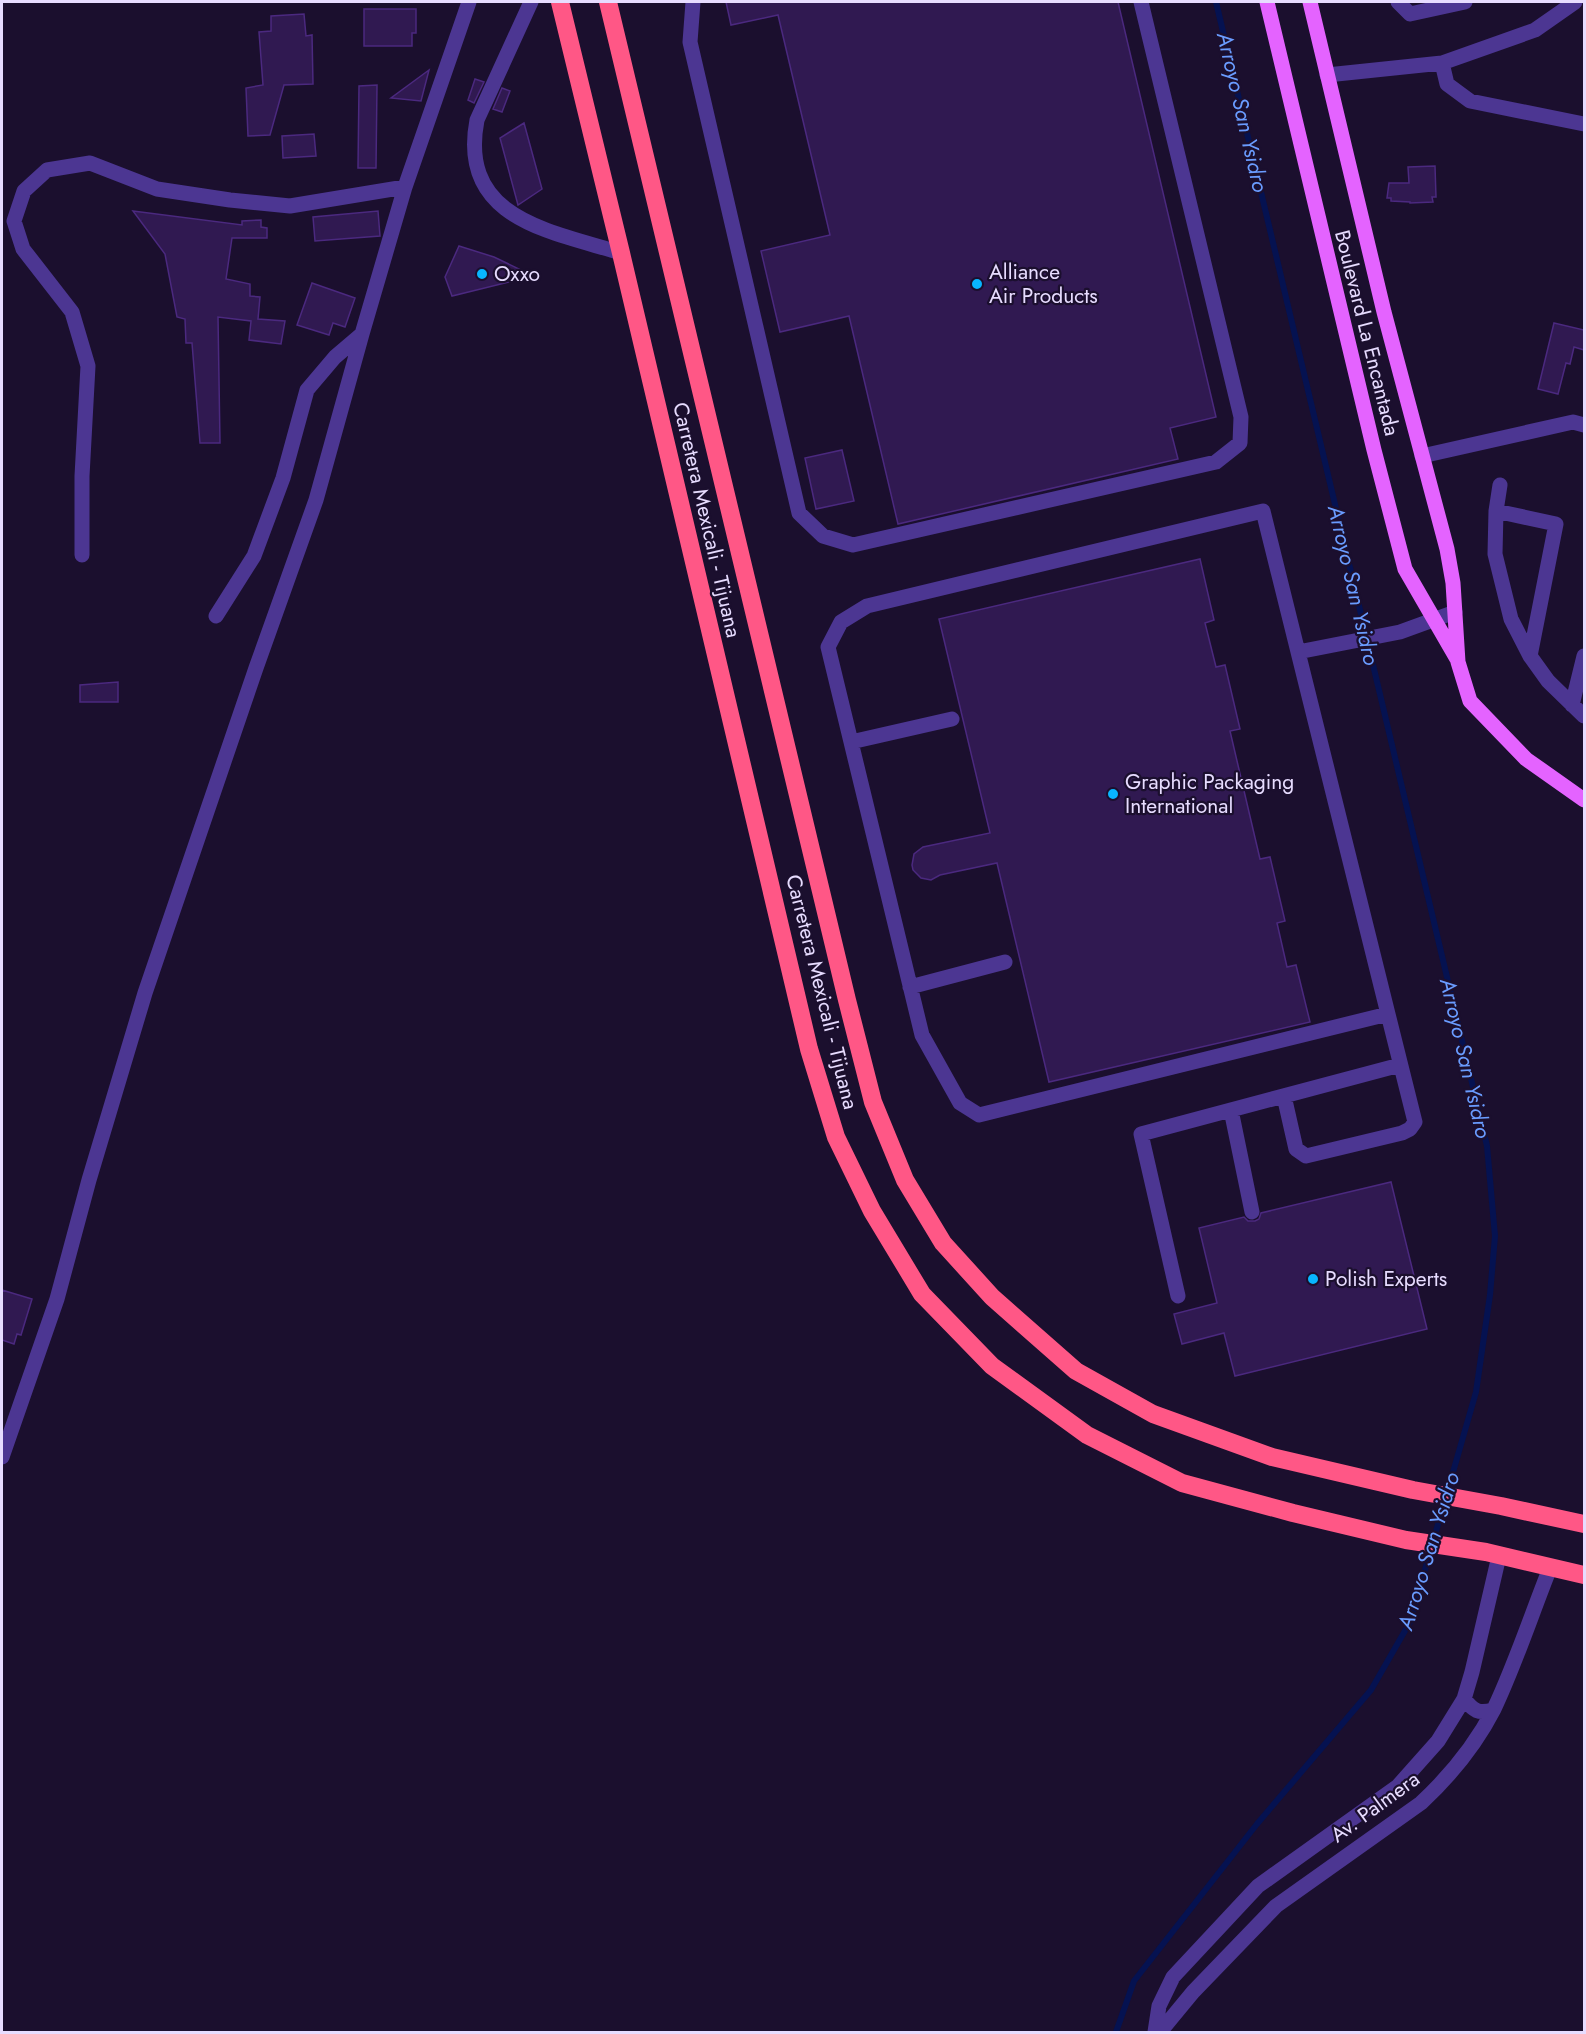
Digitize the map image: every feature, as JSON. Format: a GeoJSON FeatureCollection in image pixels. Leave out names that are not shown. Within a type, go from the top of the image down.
{"type":"FeatureCollection","features":[{"type":"Feature","properties":{"kind":"highway","name":"Carretera Mexicali - Tijuana"},"geometry":{"type":"LineString","coordinates":[[560,2],[809,1049],[837,1137],[872,1211],[916,1285],[992,1366],[1087,1435],[1182,1483],[1293,1514],[1406,1540],[1492,1554],[1584,1575]]}},
{"type":"Feature","properties":{"kind":"highway","name":"Carretera Mexicali - Tijuana"},"geometry":{"type":"LineString","coordinates":[[608,2],[873,1102],[905,1180],[943,1243],[992,1297],[1076,1371],[1153,1414],[1272,1457],[1413,1490],[1584,1524]]}},
{"type":"Feature","properties":{"kind":"main road","name":"Boulevard La Encantada"},"geometry":{"type":"LineString","coordinates":[[1266,2],[1405,569],[1458,662],[1470,701],[1526,759],[1584,800]]}},
{"type":"Feature","properties":{"kind":"main road","name":"Boulevard La Encantada"},"geometry":{"type":"LineString","coordinates":[[1310,2],[1384,312],[1447,549],[1453,583],[1458,662]]}},
{"type":"Feature","properties":{"kind":"street"},"geometry":{"type":"LineString","coordinates":[[2,1457],[57,1299],[89,1180],[145,993],[252,679],[316,500],[405,187],[469,2]]}},
{"type":"Feature","properties":{"kind":"street"},"geometry":{"type":"LineString","coordinates":[[531,2],[477,120],[473,139],[475,160],[480,177],[490,195],[502,208],[531,224],[621,253]]}},
{"type":"Feature","properties":{"kind":"street"},"geometry":{"type":"LineString","coordinates":[[693,2],[690,42],[799,513],[823,536],[853,546],[1216,462],[1240,443],[1241,417],[1141,2]]}},
{"type":"Feature","properties":{"kind":"street"},"geometry":{"type":"LineString","coordinates":[[1398,2],[1410,14],[1465,2]]}},
{"type":"Feature","properties":{"kind":"street"},"geometry":{"type":"LineString","coordinates":[[1327,75],[1442,63],[1535,30],[1575,2]]}},
{"type":"Feature","properties":{"kind":"street"},"geometry":{"type":"LineString","coordinates":[[1442,63],[1447,84],[1470,100],[1584,124]]}},
{"type":"Feature","properties":{"kind":"street"},"geometry":{"type":"LineString","coordinates":[[82,555],[82,476],[87,366],[72,312],[23,249],[14,221],[24,191],[47,170],[90,163],[157,189],[290,206],[405,187]]}},
{"type":"Feature","properties":{"kind":"street"},"geometry":{"type":"LineString","coordinates":[[216,616],[254,556],[283,478],[307,390],[335,357],[362,333]]}},
{"type":"Feature","properties":{"kind":"street"},"geometry":{"type":"LineString","coordinates":[[1422,456],[1573,422],[1584,425]]}},
{"type":"Feature","properties":{"kind":"street"},"geometry":{"type":"LineString","coordinates":[[1500,485],[1496,511],[1495,555],[1511,619],[1530,656],[1548,681],[1584,716]]}},
{"type":"Feature","properties":{"kind":"street"},"geometry":{"type":"LineString","coordinates":[[1284,1096],[1296,1149],[1306,1156],[1402,1133],[1410,1129],[1415,1122],[1263,511],[867,606],[841,622],[828,647],[910,987],[922,1035],[960,1103],[980,1114],[1388,1014]]}},
{"type":"Feature","properties":{"kind":"street"},"geometry":{"type":"LineString","coordinates":[[1496,511],[1556,524],[1530,656]]}},
{"type":"Feature","properties":{"kind":"street"},"geometry":{"type":"LineString","coordinates":[[1298,652],[1400,632],[1455,612]]}},
{"type":"Feature","properties":{"kind":"street"},"geometry":{"type":"LineString","coordinates":[[1572,705],[1584,656]]}},
{"type":"Feature","properties":{"kind":"street"},"geometry":{"type":"LineString","coordinates":[[851,742],[952,719]]}},
{"type":"Feature","properties":{"kind":"street"},"geometry":{"type":"LineString","coordinates":[[910,987],[1005,962]]}},
{"type":"Feature","properties":{"kind":"street"},"geometry":{"type":"LineString","coordinates":[[1178,1296],[1141,1134],[1400,1065]]}},
{"type":"Feature","properties":{"kind":"street"},"geometry":{"type":"LineString","coordinates":[[1231,1110],[1252,1212]]}},
{"type":"Feature","properties":{"kind":"street","name":"Av. Palmera"},"geometry":{"type":"LineString","coordinates":[[1155,2032],[1159,2006],[1173,1977],[1258,1886],[1398,1786],[1438,1741],[1464,1698],[1472,1672],[1492,1554]]}},
{"type":"Feature","properties":{"kind":"street","name":"Av. Palmera"},"geometry":{"type":"LineString","coordinates":[[1160,2032],[1193,1992],[1276,1906],[1421,1803],[1460,1762],[1493,1710],[1550,1568]]}},
{"type":"Feature","properties":{"kind":"street"},"geometry":{"type":"LineString","coordinates":[[1464,1698],[1473,1710],[1481,1713],[1493,1710]]}},
{"type":"Feature","properties":{"kind":"building","name":"Alliance Air Products"},"geometry":{"type":"Polygon","coordinates":[[[726,2],[1118,2],[1216,417],[1170,428],[1178,459],[898,524],[849,316],[780,332],[761,251],[830,235],[778,15],[731,25],[726,2]]]}},
{"type":"Feature","properties":{"kind":"building"},"geometry":{"type":"Polygon","coordinates":[[[364,9],[416,9],[416,33],[412,33],[412,46],[364,46],[364,9]]]}},
{"type":"Feature","properties":{"kind":"building"},"geometry":{"type":"Polygon","coordinates":[[[304,14],[306,36],[312,35],[313,84],[284,85],[270,135],[248,136],[246,88],[263,85],[259,32],[271,31],[271,16],[304,14]]]}},
{"type":"Feature","properties":{"kind":"building"},"geometry":{"type":"Polygon","coordinates":[[[429,70],[421,101],[391,98],[429,70]]]}},
{"type":"Feature","properties":{"kind":"building"},"geometry":{"type":"Polygon","coordinates":[[[475,79],[484,82],[474,103],[468,100],[475,79]]]}},
{"type":"Feature","properties":{"kind":"building"},"geometry":{"type":"Polygon","coordinates":[[[377,85],[376,168],[358,168],[359,86],[377,85]]]}},
{"type":"Feature","properties":{"kind":"building"},"geometry":{"type":"Polygon","coordinates":[[[502,88],[510,91],[502,112],[493,109],[502,88]]]}},
{"type":"Feature","properties":{"kind":"building"},"geometry":{"type":"Polygon","coordinates":[[[524,123],[542,189],[518,205],[500,138],[524,123]]]}},
{"type":"Feature","properties":{"kind":"building"},"geometry":{"type":"Polygon","coordinates":[[[314,134],[316,156],[283,158],[282,136],[314,134]]]}},
{"type":"Feature","properties":{"kind":"building"},"geometry":{"type":"Polygon","coordinates":[[[1435,166],[1436,197],[1432,197],[1433,202],[1410,203],[1391,201],[1391,198],[1387,198],[1389,183],[1409,183],[1408,167],[1435,166]]]}},
{"type":"Feature","properties":{"kind":"building"},"geometry":{"type":"Polygon","coordinates":[[[133,211],[242,225],[242,221],[261,220],[261,227],[267,228],[267,238],[232,238],[226,279],[250,284],[250,296],[260,297],[258,319],[285,321],[281,344],[249,340],[251,321],[218,317],[220,443],[200,443],[192,343],[186,343],[185,319],[177,317],[165,254],[133,211]]]}},
{"type":"Feature","properties":{"kind":"building"},"geometry":{"type":"Polygon","coordinates":[[[378,211],[380,236],[315,241],[313,217],[378,211]]]}},
{"type":"Feature","properties":{"kind":"building","name":"Oxxo"},"geometry":{"type":"Polygon","coordinates":[[[459,246],[494,257],[521,270],[513,281],[452,296],[445,277],[459,246]]]}},
{"type":"Feature","properties":{"kind":"building"},"geometry":{"type":"Polygon","coordinates":[[[312,283],[355,298],[345,327],[333,323],[329,335],[297,325],[312,283]]]}},
{"type":"Feature","properties":{"kind":"building"},"geometry":{"type":"Polygon","coordinates":[[[1554,323],[1584,330],[1584,350],[1574,347],[1570,364],[1566,363],[1558,394],[1538,389],[1554,323]]]}},
{"type":"Feature","properties":{"kind":"building"},"geometry":{"type":"Polygon","coordinates":[[[842,450],[854,501],[816,509],[805,458],[842,450]]]}},
{"type":"Feature","properties":{"kind":"building","name":"Graphic Packaging International"},"geometry":{"type":"Polygon","coordinates":[[[1200,559],[1214,620],[1205,623],[1216,667],[1225,665],[1240,729],[1230,731],[1260,859],[1270,857],[1285,921],[1277,923],[1287,967],[1296,965],[1310,1022],[1049,1082],[997,863],[940,875],[931,880],[921,878],[913,870],[914,854],[923,847],[990,833],[939,619],[1200,559]]]}},
{"type":"Feature","properties":{"kind":"building"},"geometry":{"type":"Polygon","coordinates":[[[118,682],[118,702],[80,702],[80,685],[118,682]]]}},
{"type":"Feature","properties":{"kind":"building","name":"Polish Experts"},"geometry":{"type":"Polygon","coordinates":[[[1391,1182],[1427,1329],[1235,1376],[1224,1333],[1182,1344],[1174,1314],[1217,1303],[1199,1228],[1244,1217],[1248,1221],[1255,1221],[1259,1219],[1261,1213],[1391,1182]]]}},
{"type":"Feature","properties":{"kind":"building"},"geometry":{"type":"Polygon","coordinates":[[[2,1290],[32,1299],[21,1335],[17,1334],[14,1344],[2,1340],[2,1290]]]}},
{"type":"Feature","properties":{"kind":"waterway","name":"Arroyo San Ysidro"},"geometry":{"type":"LineString","coordinates":[[1116,2032],[1134,1981],[1257,1824],[1371,1690],[1410,1622],[1476,1392],[1490,1295],[1495,1236],[1487,1146],[1216,2]]}},
{"type":"Feature","properties":{"kind":"place","name":"Oxxo"},"geometry":{"type":"Point","coordinates":[482,274]}},
{"type":"Feature","properties":{"kind":"place","name":"Alliance Air Products"},"geometry":{"type":"Point","coordinates":[977,284]}},
{"type":"Feature","properties":{"kind":"place","name":"Graphic Packaging International"},"geometry":{"type":"Point","coordinates":[1113,794]}},
{"type":"Feature","properties":{"kind":"place","name":"Polish Experts"},"geometry":{"type":"Point","coordinates":[1313,1279]}}]}
